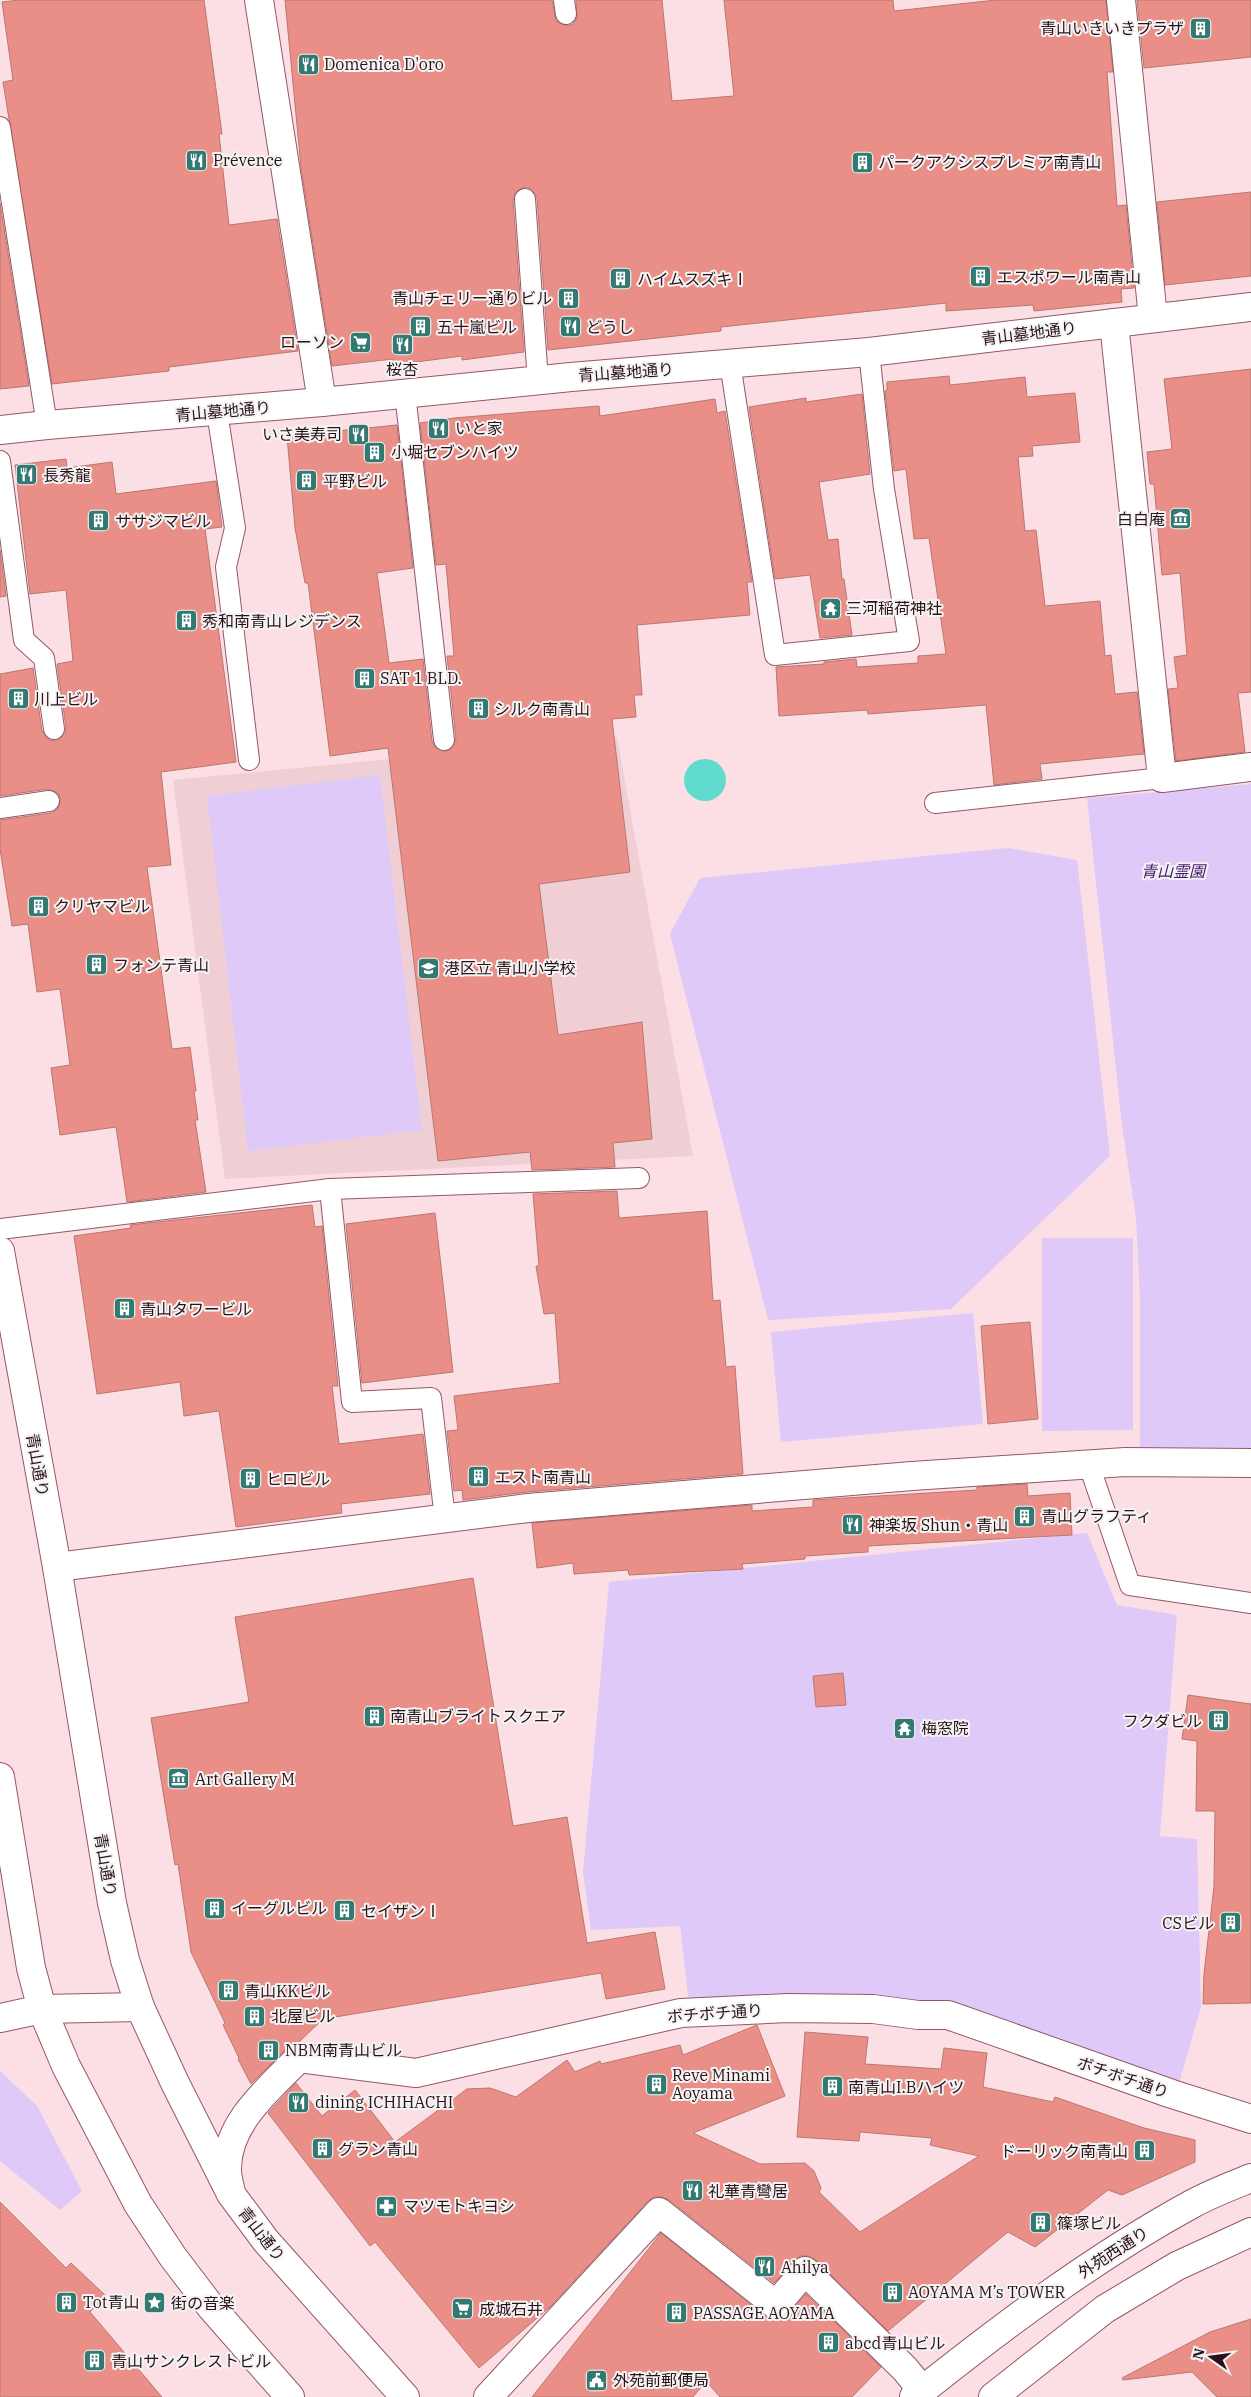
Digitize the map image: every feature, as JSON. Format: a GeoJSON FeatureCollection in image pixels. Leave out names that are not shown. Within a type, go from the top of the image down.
{"type":"FeatureCollection","features":[{"type":"Feature","properties":{"kind":"main road"},"geometry":{"type":"LineString","coordinates":[[259,0],[322,402]]}},
{"type":"Feature","properties":{"kind":"main road"},"geometry":{"type":"LineString","coordinates":[[1121,0],[1153,318]]}},
{"type":"Feature","properties":{"kind":"main road","name":"青山墓地通り"},"geometry":{"type":"LineString","coordinates":[[0,430],[869,352],[1251,306]]}},
{"type":"Feature","properties":{"kind":"main road"},"geometry":{"type":"LineString","coordinates":[[1114,323],[1162,778],[1251,767]]}},
{"type":"Feature","properties":{"kind":"main road","name":"青山通り"},"geometry":{"type":"LineString","coordinates":[[0,1251],[57,1567],[112,1903],[125,1960],[140,2007],[175,2083],[231,2194],[266,2241],[405,2397]]}},
{"type":"Feature","properties":{"kind":"main road"},"geometry":{"type":"LineString","coordinates":[[57,1567],[528,1508],[912,1476],[1125,1462],[1251,1463]]}},
{"type":"Feature","properties":{"kind":"main road"},"geometry":{"type":"LineString","coordinates":[[0,1777],[31,1968],[42,2009],[66,2066],[138,2204],[173,2257],[211,2307],[290,2397]]}},
{"type":"Feature","properties":{"kind":"main road"},"geometry":{"type":"LineString","coordinates":[[0,2018],[42,2009],[140,2007]]}},
{"type":"Feature","properties":{"kind":"main road","name":"ボチボチ通り"},"geometry":{"type":"LineString","coordinates":[[231,2194],[227,2171],[228,2155],[237,2129],[251,2108],[299,2058],[416,2073],[681,2013],[788,2008],[854,2009],[918,2015],[948,2015],[1172,2094],[1251,2119]]}},
{"type":"Feature","properties":{"kind":"main road","name":"外苑西通り"},"geometry":{"type":"LineString","coordinates":[[918,2394],[1006,2324],[1142,2232],[1193,2203],[1251,2178]]}},
{"type":"Feature","properties":{"kind":"main road"},"geometry":{"type":"LineString","coordinates":[[488,2397],[659,2212],[776,2305],[805,2271],[905,2369],[918,2394]]}},
{"type":"Feature","properties":{"kind":"main road"},"geometry":{"type":"LineString","coordinates":[[993,2397],[1105,2309],[1177,2266],[1251,2232]]}},
{"type":"Feature","properties":{"kind":"lane"},"geometry":{"type":"LineString","coordinates":[[0,127],[47,425]]}},
{"type":"Feature","properties":{"kind":"lane"},"geometry":{"type":"LineString","coordinates":[[525,199],[538,381]]}},
{"type":"Feature","properties":{"kind":"lane"},"geometry":{"type":"LineString","coordinates":[[730,363],[775,655],[909,641],[884,488],[869,352]]}},
{"type":"Feature","properties":{"kind":"lane"},"geometry":{"type":"LineString","coordinates":[[405,393],[444,740]]}},
{"type":"Feature","properties":{"kind":"lane"},"geometry":{"type":"LineString","coordinates":[[217,412],[235,528],[226,567],[249,760]]}},
{"type":"Feature","properties":{"kind":"lane"},"geometry":{"type":"LineString","coordinates":[[0,462],[24,640],[44,658],[54,729]]}},
{"type":"Feature","properties":{"kind":"lane"},"geometry":{"type":"LineString","coordinates":[[935,803],[1162,778]]}},
{"type":"Feature","properties":{"kind":"lane"},"geometry":{"type":"LineString","coordinates":[[0,808],[49,801]]}},
{"type":"Feature","properties":{"kind":"lane"},"geometry":{"type":"LineString","coordinates":[[0,1230],[330,1189],[639,1178]]}},
{"type":"Feature","properties":{"kind":"lane"},"geometry":{"type":"LineString","coordinates":[[330,1189],[352,1402],[431,1398],[445,1519]]}},
{"type":"Feature","properties":{"kind":"lane"},"geometry":{"type":"LineString","coordinates":[[1089,1465],[1130,1585],[1251,1603]]}},
{"type":"Feature","properties":{"kind":"shaded area","name":"港区立 青山小学校"},"geometry":{"type":"Polygon","coordinates":[[[617,737],[693,1156],[225,1179],[173,780],[617,737]]]}},
{"type":"Feature","properties":{"kind":"green space"},"geometry":{"type":"Polygon","coordinates":[[[380,775],[422,1130],[248,1151],[207,796],[380,775]]]}},
{"type":"Feature","properties":{"kind":"green space","name":"青山霊園"},"geometry":{"type":"Polygon","coordinates":[[[1251,784],[1251,1450],[1140,1449],[1140,1297],[1136,1218],[1122,1125],[1087,798],[1251,784]]]}},
{"type":"Feature","properties":{"kind":"green space"},"geometry":{"type":"Polygon","coordinates":[[[1008,848],[1077,860],[1110,1156],[951,1309],[768,1320],[670,934],[700,878],[1008,848]]]}},
{"type":"Feature","properties":{"kind":"green space"},"geometry":{"type":"Polygon","coordinates":[[[1042,1238],[1133,1238],[1133,1430],[1042,1431],[1042,1238]]]}},
{"type":"Feature","properties":{"kind":"green space"},"geometry":{"type":"Polygon","coordinates":[[[973,1313],[983,1424],[781,1442],[771,1332],[973,1313]]]}},
{"type":"Feature","properties":{"kind":"green space"},"geometry":{"type":"Polygon","coordinates":[[[1087,1533],[1117,1605],[1177,1615],[1160,1836],[1197,1839],[1201,2007],[1177,2090],[1001,2020],[689,2003],[680,1926],[591,1930],[583,1872],[609,1582],[1087,1533]]]}},
{"type":"Feature","properties":{"kind":"green space"},"geometry":{"type":"Polygon","coordinates":[[[0,2071],[37,2106],[82,2191],[60,2210],[0,2161],[0,2071]]]}},
{"type":"Feature","properties":{"kind":"water"},"geometry":{"type":"Polygon","coordinates":[[[701,759],[709,759],[720,765],[726,780],[720,795],[709,801],[701,801],[690,795],[684,784],[684,776],[690,765],[701,759]]]}},
{"type":"Feature","properties":{"kind":"building"},"geometry":{"type":"Polygon","coordinates":[[[19,0],[204,0],[222,134],[219,134],[229,225],[277,219],[298,351],[169,367],[169,371],[52,384],[3,82],[13,80],[2,2],[19,0]]]}},
{"type":"Feature","properties":{"kind":"building"},"geometry":{"type":"Polygon","coordinates":[[[285,0],[552,0],[556,21],[567,26],[573,24],[577,18],[576,0],[662,0],[672,101],[734,96],[724,0],[893,0],[894,11],[996,0],[1106,0],[1113,72],[1107,72],[1117,206],[1126,205],[1134,288],[1121,289],[1122,302],[1034,311],[1033,305],[946,311],[946,303],[721,327],[721,331],[548,350],[537,198],[531,189],[524,187],[515,193],[513,200],[524,352],[462,360],[462,356],[393,365],[393,359],[332,366],[301,167],[285,0]]]}},
{"type":"Feature","properties":{"kind":"building","name":"青山いきいきプラザ"},"geometry":{"type":"Polygon","coordinates":[[[1137,0],[1251,0],[1251,57],[1144,68],[1137,0]]]}},
{"type":"Feature","properties":{"kind":"building"},"geometry":{"type":"Polygon","coordinates":[[[1251,192],[1251,276],[1165,285],[1157,202],[1251,192]]]}},
{"type":"Feature","properties":{"kind":"building"},"geometry":{"type":"Polygon","coordinates":[[[0,203],[29,386],[0,389],[0,203]]]}},
{"type":"Feature","properties":{"kind":"building"},"geometry":{"type":"Polygon","coordinates":[[[1251,369],[1251,692],[1238,693],[1245,752],[1176,761],[1168,689],[1178,688],[1174,657],[1187,655],[1180,573],[1162,575],[1154,484],[1150,484],[1147,452],[1172,449],[1164,379],[1251,369]]]}},
{"type":"Feature","properties":{"kind":"building"},"geometry":{"type":"Polygon","coordinates":[[[949,376],[950,385],[1025,377],[1027,397],[1075,393],[1080,442],[1032,446],[1033,456],[1018,457],[1025,531],[1036,530],[1045,606],[1100,601],[1105,656],[1111,655],[1115,694],[1137,692],[1144,754],[1040,764],[1042,779],[994,785],[986,705],[868,714],[867,710],[779,716],[776,667],[824,664],[824,662],[856,659],[857,667],[918,663],[918,656],[946,654],[929,538],[914,539],[906,469],[894,471],[885,391],[887,390],[887,382],[949,376]]]}},
{"type":"Feature","properties":{"kind":"building"},"geometry":{"type":"Polygon","coordinates":[[[862,394],[870,474],[819,482],[828,540],[838,539],[842,579],[844,579],[852,635],[820,638],[810,575],[775,579],[749,407],[806,398],[806,402],[862,394]]]}},
{"type":"Feature","properties":{"kind":"building"},"geometry":{"type":"Polygon","coordinates":[[[715,399],[717,413],[725,411],[752,582],[747,582],[750,615],[637,625],[642,695],[634,695],[636,717],[612,719],[630,872],[539,884],[558,1035],[642,1022],[652,1139],[613,1143],[615,1167],[532,1170],[530,1152],[438,1161],[388,748],[330,756],[308,583],[305,583],[295,528],[287,436],[397,425],[413,568],[377,573],[389,663],[423,659],[432,741],[435,747],[445,752],[451,749],[456,739],[447,656],[454,656],[446,564],[436,565],[420,423],[454,418],[599,406],[600,416],[715,399]]]}},
{"type":"Feature","properties":{"kind":"building"},"geometry":{"type":"Polygon","coordinates":[[[66,459],[67,468],[112,462],[116,494],[216,481],[222,527],[205,529],[236,762],[161,772],[171,865],[147,867],[172,1049],[190,1047],[198,1120],[195,1120],[206,1192],[127,1202],[116,1127],[60,1135],[51,1068],[70,1065],[60,989],[37,992],[28,924],[12,926],[0,849],[0,820],[51,813],[57,810],[61,800],[58,793],[48,789],[0,796],[0,674],[33,668],[42,731],[49,740],[56,741],[65,734],[66,728],[57,664],[73,661],[66,590],[30,594],[15,465],[66,459]]]}},
{"type":"Feature","properties":{"kind":"building"},"geometry":{"type":"Polygon","coordinates":[[[0,550],[6,596],[0,597],[0,550]]]}},
{"type":"Feature","properties":{"kind":"building"},"geometry":{"type":"Polygon","coordinates":[[[617,1191],[619,1218],[707,1211],[713,1301],[720,1300],[726,1367],[735,1366],[743,1474],[527,1492],[463,1500],[462,1490],[454,1491],[447,1431],[458,1430],[454,1396],[560,1383],[555,1313],[544,1314],[536,1266],[539,1266],[533,1194],[617,1191]]]}},
{"type":"Feature","properties":{"kind":"building"},"geometry":{"type":"Polygon","coordinates":[[[312,1205],[315,1227],[322,1226],[338,1386],[332,1386],[339,1444],[423,1434],[430,1494],[341,1504],[342,1513],[236,1527],[219,1411],[184,1416],[180,1382],[97,1394],[74,1236],[131,1228],[130,1225],[312,1205]]]}},
{"type":"Feature","properties":{"kind":"building"},"geometry":{"type":"Polygon","coordinates":[[[435,1213],[453,1372],[362,1383],[346,1224],[435,1213]]]}},
{"type":"Feature","properties":{"kind":"building"},"geometry":{"type":"Polygon","coordinates":[[[1030,1322],[1038,1419],[988,1424],[981,1326],[1030,1322]]]}},
{"type":"Feature","properties":{"kind":"building"},"geometry":{"type":"Polygon","coordinates":[[[1027,1484],[1028,1496],[1070,1493],[1072,1535],[868,1546],[868,1552],[805,1556],[805,1559],[742,1564],[743,1569],[629,1575],[628,1570],[574,1574],[573,1563],[537,1568],[532,1523],[752,1505],[752,1511],[813,1507],[813,1500],[977,1490],[977,1487],[1027,1484]]]}},
{"type":"Feature","properties":{"kind":"building"},"geometry":{"type":"Polygon","coordinates":[[[473,1578],[513,1826],[567,1817],[587,1943],[655,1932],[665,1989],[606,1999],[601,1973],[323,2019],[298,2043],[288,2047],[251,2084],[223,2025],[225,2023],[191,1952],[178,1864],[175,1865],[151,1718],[249,1702],[235,1617],[473,1578]]]}},
{"type":"Feature","properties":{"kind":"building"},"geometry":{"type":"Polygon","coordinates":[[[843,1673],[846,1705],[816,1707],[813,1676],[843,1673]]]}},
{"type":"Feature","properties":{"kind":"building"},"geometry":{"type":"Polygon","coordinates":[[[1188,1695],[1251,1704],[1251,2003],[1203,2004],[1204,1974],[1214,1886],[1215,1811],[1196,1811],[1197,1741],[1182,1739],[1188,1695]]]}},
{"type":"Feature","properties":{"kind":"building"},"geometry":{"type":"Polygon","coordinates":[[[757,2025],[785,2096],[693,2133],[760,2164],[805,2163],[814,2171],[821,2188],[819,2192],[860,2232],[979,2156],[930,2145],[932,2138],[860,2132],[859,2141],[797,2137],[805,2032],[868,2037],[865,2064],[941,2069],[944,2048],[987,2053],[983,2087],[1053,2102],[1055,2097],[1144,2128],[1195,2140],[1195,2162],[1122,2195],[1108,2190],[1035,2247],[1008,2232],[888,2331],[816,2260],[808,2256],[800,2256],[774,2283],[669,2200],[662,2197],[654,2197],[648,2201],[550,2307],[479,2368],[375,2242],[370,2246],[268,2113],[296,2083],[322,2116],[355,2090],[395,2142],[467,2089],[490,2088],[516,2097],[567,2060],[575,2072],[600,2061],[601,2064],[680,2045],[683,2055],[757,2025]]]}},
{"type":"Feature","properties":{"kind":"building"},"geometry":{"type":"Polygon","coordinates":[[[0,2202],[66,2268],[71,2263],[106,2296],[90,2312],[162,2397],[0,2397],[0,2202]]]}},
{"type":"Feature","properties":{"kind":"building"},"geometry":{"type":"Polygon","coordinates":[[[661,2233],[766,2317],[773,2320],[781,2320],[788,2315],[806,2294],[881,2367],[852,2397],[720,2397],[706,2381],[693,2397],[532,2397],[661,2233]]]}},
{"type":"Feature","properties":{"kind":"building"},"geometry":{"type":"Polygon","coordinates":[[[1251,2319],[1251,2397],[1217,2397],[1192,2372],[1123,2380],[1122,2378],[1210,2332],[1251,2319]]]}},
{"type":"Feature","properties":{"kind":"place","name":"青山いきいきプラザ"},"geometry":{"type":"Point","coordinates":[1200,28]}},
{"type":"Feature","properties":{"kind":"place","name":"Domenica D'oro"},"geometry":{"type":"Point","coordinates":[308,64]}},
{"type":"Feature","properties":{"kind":"place","name":"Prévence"},"geometry":{"type":"Point","coordinates":[197,160]}},
{"type":"Feature","properties":{"kind":"place","name":"パークアクシスプレミア南青山"},"geometry":{"type":"Point","coordinates":[862,162]}},
{"type":"Feature","properties":{"kind":"place","name":"エスポワール南青山"},"geometry":{"type":"Point","coordinates":[981,277]}},
{"type":"Feature","properties":{"kind":"place","name":"ハイムスズキⅠ"},"geometry":{"type":"Point","coordinates":[621,279]}},
{"type":"Feature","properties":{"kind":"place","name":"青山チェリー通りビル"},"geometry":{"type":"Point","coordinates":[568,298]}},
{"type":"Feature","properties":{"kind":"place","name":"五十嵐ビル"},"geometry":{"type":"Point","coordinates":[421,327]}},
{"type":"Feature","properties":{"kind":"place","name":"どうし"},"geometry":{"type":"Point","coordinates":[570,327]}},
{"type":"Feature","properties":{"kind":"place","name":"ローソン"},"geometry":{"type":"Point","coordinates":[360,342]}},
{"type":"Feature","properties":{"kind":"place","name":"桜杏"},"geometry":{"type":"Point","coordinates":[402,345]}},
{"type":"Feature","properties":{"kind":"place","name":"いと家"},"geometry":{"type":"Point","coordinates":[439,428]}},
{"type":"Feature","properties":{"kind":"place","name":"いさ美寿司"},"geometry":{"type":"Point","coordinates":[358,434]}},
{"type":"Feature","properties":{"kind":"place","name":"小堀セブンハイツ"},"geometry":{"type":"Point","coordinates":[375,452]}},
{"type":"Feature","properties":{"kind":"place","name":"長秀龍"},"geometry":{"type":"Point","coordinates":[27,475]}},
{"type":"Feature","properties":{"kind":"place","name":"平野ビル"},"geometry":{"type":"Point","coordinates":[307,481]}},
{"type":"Feature","properties":{"kind":"place","name":"白白庵"},"geometry":{"type":"Point","coordinates":[1181,519]}},
{"type":"Feature","properties":{"kind":"place","name":"ササジマビル"},"geometry":{"type":"Point","coordinates":[99,521]}},
{"type":"Feature","properties":{"kind":"place","name":"三河稲荷神社"},"geometry":{"type":"Point","coordinates":[830,608]}},
{"type":"Feature","properties":{"kind":"place","name":"秀和南青山レジデンス"},"geometry":{"type":"Point","coordinates":[186,621]}},
{"type":"Feature","properties":{"kind":"place","name":"SAT 1 BLD."},"geometry":{"type":"Point","coordinates":[364,678]}},
{"type":"Feature","properties":{"kind":"place","name":"川上ビル"},"geometry":{"type":"Point","coordinates":[18,699]}},
{"type":"Feature","properties":{"kind":"place","name":"シルク南青山"},"geometry":{"type":"Point","coordinates":[478,709]}},
{"type":"Feature","properties":{"kind":"place","name":"クリヤマビル"},"geometry":{"type":"Point","coordinates":[38,906]}},
{"type":"Feature","properties":{"kind":"place","name":"フォンテ青山"},"geometry":{"type":"Point","coordinates":[97,965]}},
{"type":"Feature","properties":{"kind":"place","name":"港区立 青山小学校"},"geometry":{"type":"Point","coordinates":[428,968]}},
{"type":"Feature","properties":{"kind":"place","name":"青山タワービル"},"geometry":{"type":"Point","coordinates":[124,1309]}},
{"type":"Feature","properties":{"kind":"place","name":"エスト南青山"},"geometry":{"type":"Point","coordinates":[479,1477]}},
{"type":"Feature","properties":{"kind":"place","name":"ヒロビル"},"geometry":{"type":"Point","coordinates":[250,1479]}},
{"type":"Feature","properties":{"kind":"place","name":"青山グラフティ"},"geometry":{"type":"Point","coordinates":[1025,1516]}},
{"type":"Feature","properties":{"kind":"place","name":"神楽坂 Shun・青山"},"geometry":{"type":"Point","coordinates":[853,1525]}},
{"type":"Feature","properties":{"kind":"place","name":"南青山ブライトスクエア"},"geometry":{"type":"Point","coordinates":[374,1716]}},
{"type":"Feature","properties":{"kind":"place","name":"フクダビル"},"geometry":{"type":"Point","coordinates":[1218,1721]}},
{"type":"Feature","properties":{"kind":"place","name":"梅窓院"},"geometry":{"type":"Point","coordinates":[905,1728]}},
{"type":"Feature","properties":{"kind":"place","name":"Art Gallery M"},"geometry":{"type":"Point","coordinates":[179,1779]}},
{"type":"Feature","properties":{"kind":"place","name":"イーグルビル"},"geometry":{"type":"Point","coordinates":[215,1908]}},
{"type":"Feature","properties":{"kind":"place","name":"セイザンⅠ"},"geometry":{"type":"Point","coordinates":[345,1911]}},
{"type":"Feature","properties":{"kind":"place","name":"CSビル"},"geometry":{"type":"Point","coordinates":[1230,1923]}},
{"type":"Feature","properties":{"kind":"place","name":"青山KKビル"},"geometry":{"type":"Point","coordinates":[228,1991]}},
{"type":"Feature","properties":{"kind":"place","name":"北屋ビル"},"geometry":{"type":"Point","coordinates":[255,2016]}},
{"type":"Feature","properties":{"kind":"place","name":"NBM南青山ビル"},"geometry":{"type":"Point","coordinates":[269,2050]}},
{"type":"Feature","properties":{"kind":"place","name":"Reve Minami Aoyama"},"geometry":{"type":"Point","coordinates":[656,2084]}},
{"type":"Feature","properties":{"kind":"place","name":"南青山I.Bハイツ"},"geometry":{"type":"Point","coordinates":[832,2087]}},
{"type":"Feature","properties":{"kind":"place","name":"dining ICHIHACHI"},"geometry":{"type":"Point","coordinates":[299,2102]}},
{"type":"Feature","properties":{"kind":"place","name":"グラン青山"},"geometry":{"type":"Point","coordinates":[322,2149]}},
{"type":"Feature","properties":{"kind":"place","name":"ドーリック南青山"},"geometry":{"type":"Point","coordinates":[1144,2151]}},
{"type":"Feature","properties":{"kind":"place","name":"礼華青彎居"},"geometry":{"type":"Point","coordinates":[692,2191]}},
{"type":"Feature","properties":{"kind":"place","name":"マツモトキヨシ"},"geometry":{"type":"Point","coordinates":[387,2206]}},
{"type":"Feature","properties":{"kind":"place","name":"篠塚ビル"},"geometry":{"type":"Point","coordinates":[1041,2223]}},
{"type":"Feature","properties":{"kind":"place","name":"Ahilya"},"geometry":{"type":"Point","coordinates":[765,2267]}},
{"type":"Feature","properties":{"kind":"place","name":"AOYAMA M’s TOWER"},"geometry":{"type":"Point","coordinates":[892,2292]}},
{"type":"Feature","properties":{"kind":"place","name":"Tot青山"},"geometry":{"type":"Point","coordinates":[67,2302]}},
{"type":"Feature","properties":{"kind":"place","name":"街の音楽"},"geometry":{"type":"Point","coordinates":[155,2303]}},
{"type":"Feature","properties":{"kind":"place","name":"成城石井"},"geometry":{"type":"Point","coordinates":[463,2309]}},
{"type":"Feature","properties":{"kind":"place","name":"PASSAGE AOYAMA"},"geometry":{"type":"Point","coordinates":[677,2313]}},
{"type":"Feature","properties":{"kind":"place","name":"abcd青山ビル"},"geometry":{"type":"Point","coordinates":[829,2343]}},
{"type":"Feature","properties":{"kind":"place","name":"青山サンクレストビル"},"geometry":{"type":"Point","coordinates":[95,2361]}},
{"type":"Feature","properties":{"kind":"place","name":"外苑前郵便局"},"geometry":{"type":"Point","coordinates":[597,2380]}}]}
